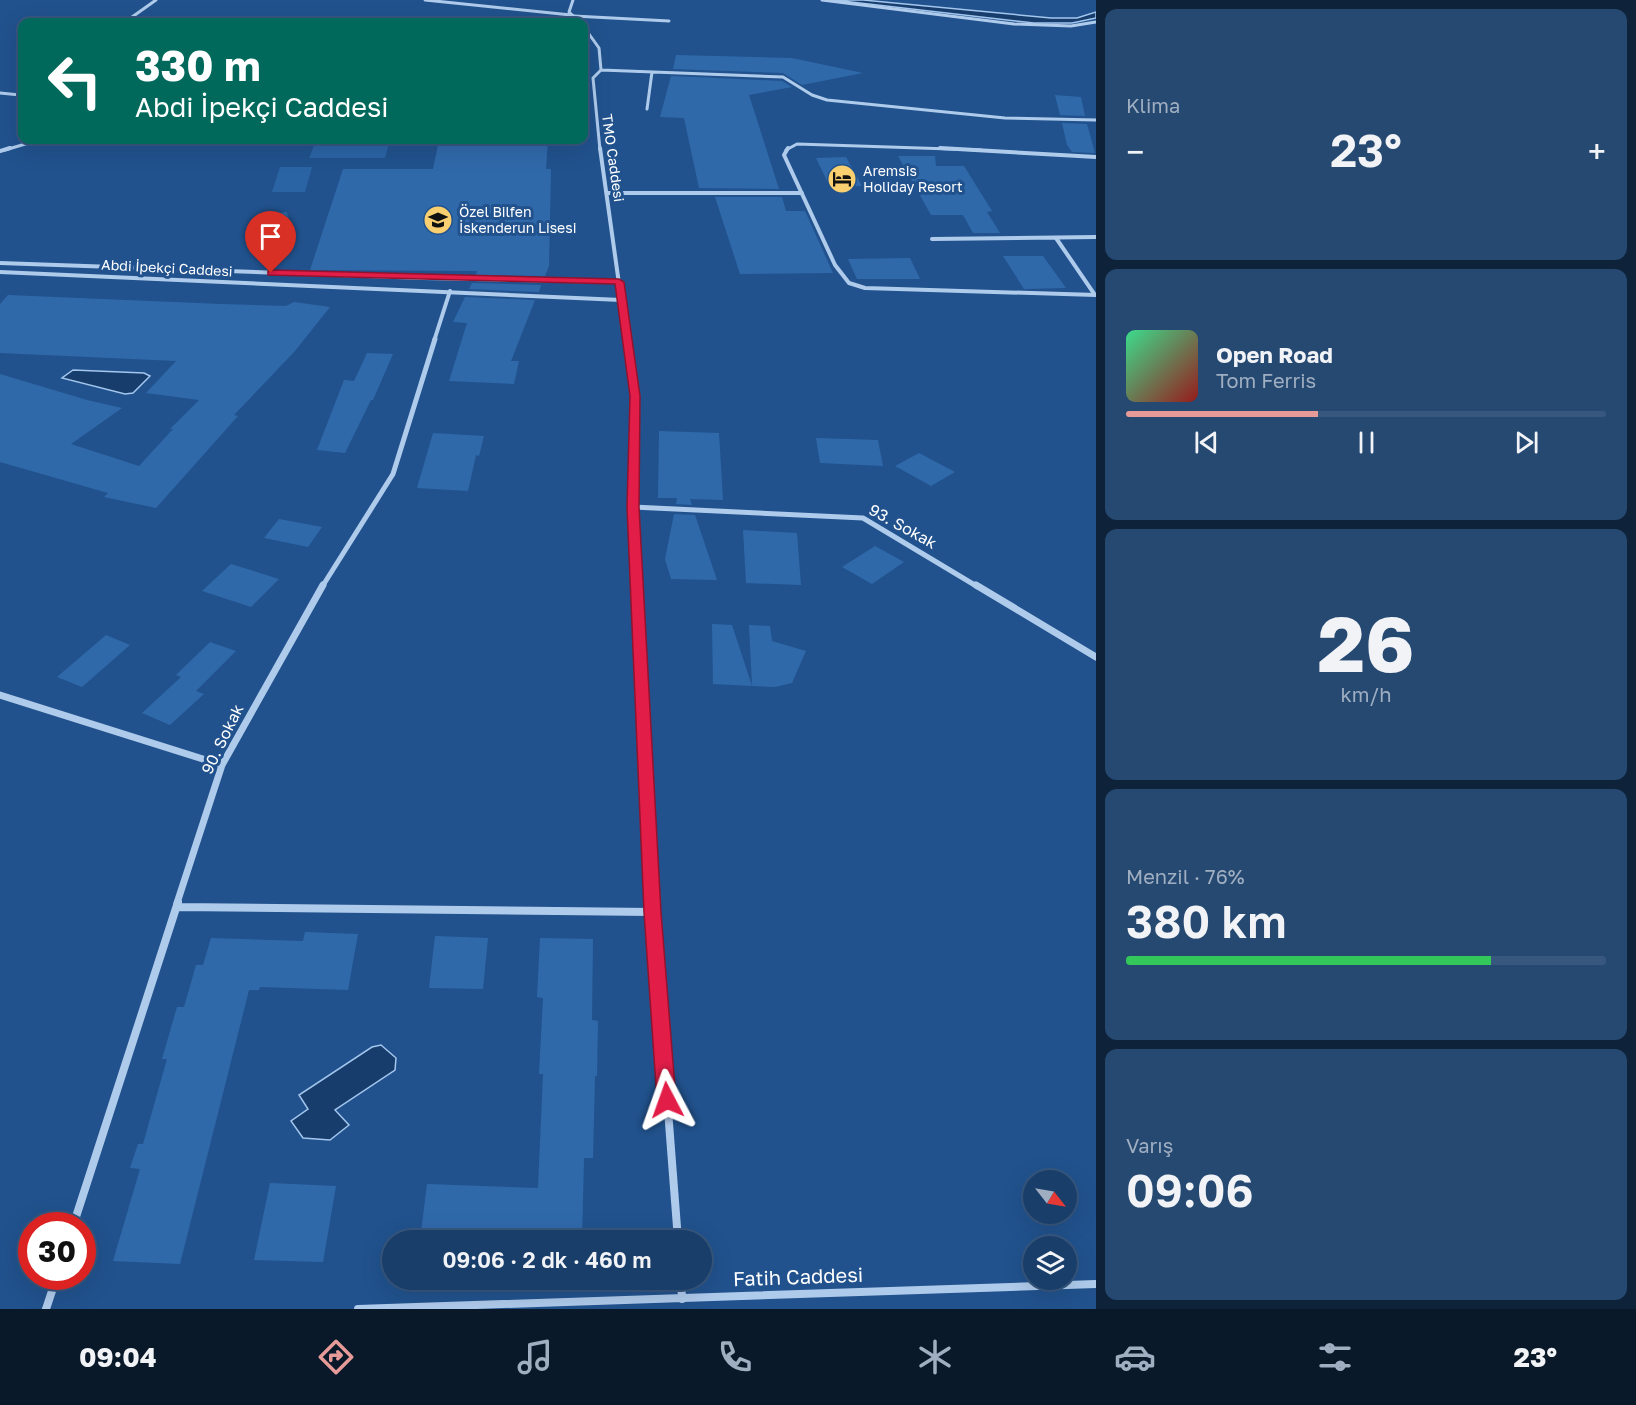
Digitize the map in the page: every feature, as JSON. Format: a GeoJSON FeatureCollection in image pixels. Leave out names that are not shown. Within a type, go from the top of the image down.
{"type":"FeatureCollection","features":[{"type":"Feature","properties":{"kind":"street"},"geometry":{"type":"LineString","coordinates":[[131,18],[156,0]]}},
{"type":"Feature","properties":{"kind":"street"},"geometry":{"type":"LineString","coordinates":[[425,0],[572,15],[669,21]]}},
{"type":"Feature","properties":{"kind":"street"},"geometry":{"type":"LineString","coordinates":[[573,0],[570,3],[572,15],[575,18]]}},
{"type":"Feature","properties":{"kind":"street"},"geometry":{"type":"LineString","coordinates":[[822,0],[1014,24],[1071,26],[1096,22]]}},
{"type":"Feature","properties":{"kind":"street"},"geometry":{"type":"LineString","coordinates":[[588,33],[599,48],[601,69],[593,78],[588,79]]}},
{"type":"Feature","properties":{"kind":"street"},"geometry":{"type":"LineString","coordinates":[[601,69],[783,77],[812,95],[827,100],[1005,118],[1096,120]]}},
{"type":"Feature","properties":{"kind":"street"},"geometry":{"type":"LineString","coordinates":[[647,109],[652,72]]}},
{"type":"Feature","properties":{"kind":"street","name":"TMO Caddesi"},"geometry":{"type":"LineString","coordinates":[[593,78],[621,300]]}},
{"type":"Feature","properties":{"kind":"street"},"geometry":{"type":"LineString","coordinates":[[0,93],[18,94]]}},
{"type":"Feature","properties":{"kind":"street"},"geometry":{"type":"LineString","coordinates":[[0,151],[22,144]]}},
{"type":"Feature","properties":{"kind":"street"},"geometry":{"type":"LineString","coordinates":[[1096,157],[972,149],[797,144],[786,149],[784,155],[835,265],[849,283],[865,288],[1096,295]]}},
{"type":"Feature","properties":{"kind":"street"},"geometry":{"type":"LineString","coordinates":[[608,193],[802,193]]}},
{"type":"Feature","properties":{"kind":"street"},"geometry":{"type":"LineString","coordinates":[[1056,237],[1096,295]]}},
{"type":"Feature","properties":{"kind":"street"},"geometry":{"type":"LineString","coordinates":[[932,239],[1096,237]]}},
{"type":"Feature","properties":{"kind":"street","name":"Abdi İpekçi Caddesi"},"geometry":{"type":"LineString","coordinates":[[0,262],[423,278],[619,282]]}},
{"type":"Feature","properties":{"kind":"street","name":"Abdi İpekçi Caddesi"},"geometry":{"type":"LineString","coordinates":[[0,272],[621,300]]}},
{"type":"Feature","properties":{"kind":"street","name":"90. Sokak"},"geometry":{"type":"LineString","coordinates":[[78,1212],[222,765],[306,612],[393,474],[450,291]]}},
{"type":"Feature","properties":{"kind":"street"},"geometry":{"type":"LineString","coordinates":[[621,300],[635,396],[633,507],[652,912],[677,1230]]}},
{"type":"Feature","properties":{"kind":"street","name":"93. Sokak"},"geometry":{"type":"LineString","coordinates":[[633,507],[863,518],[1096,657]]}},
{"type":"Feature","properties":{"kind":"street"},"geometry":{"type":"LineString","coordinates":[[0,695],[222,765]]}},
{"type":"Feature","properties":{"kind":"street"},"geometry":{"type":"LineString","coordinates":[[177,907],[652,912]]}},
{"type":"Feature","properties":{"kind":"street","name":"Fatih Caddesi"},"geometry":{"type":"LineString","coordinates":[[358,1309],[1096,1284]]}},
{"type":"Feature","properties":{"kind":"street"},"geometry":{"type":"LineString","coordinates":[[46,1309],[52,1290]]}},
{"type":"Feature","properties":{"kind":"street"},"geometry":{"type":"LineString","coordinates":[[682,1290],[682,1299]]}},
{"type":"Feature","properties":{"kind":"shaded area"},"geometry":{"type":"Polygon","coordinates":[[[834,0],[863,0],[1051,18],[1077,18],[1096,12],[1096,18],[1072,23],[1034,23],[834,0]]]}},
{"type":"Feature","properties":{"kind":"shaded area"},"geometry":{"type":"Polygon","coordinates":[[[315,144],[389,144],[385,158],[309,158],[315,144]]]}},
{"type":"Feature","properties":{"kind":"shaded area"},"geometry":{"type":"Polygon","coordinates":[[[280,167],[312,167],[305,192],[272,192],[280,167]]]}},
{"type":"Feature","properties":{"kind":"shaded area"},"geometry":{"type":"Polygon","coordinates":[[[73,370],[144,373],[150,376],[133,393],[125,394],[62,378],[73,370]]]}},
{"type":"Feature","properties":{"kind":"shaded area"},"geometry":{"type":"Polygon","coordinates":[[[381,1045],[396,1058],[395,1070],[335,1110],[349,1125],[330,1140],[303,1138],[291,1121],[308,1109],[299,1095],[372,1047],[381,1045]]]}},
{"type":"Feature","properties":{"kind":"building"},"geometry":{"type":"Polygon","coordinates":[[[676,55],[792,58],[863,73],[802,85],[783,73],[673,69],[676,55]]]}},
{"type":"Feature","properties":{"kind":"building"},"geometry":{"type":"Polygon","coordinates":[[[671,76],[782,81],[792,87],[749,95],[779,189],[699,188],[684,118],[660,117],[671,76]]]}},
{"type":"Feature","properties":{"kind":"building"},"geometry":{"type":"Polygon","coordinates":[[[1055,95],[1081,97],[1085,116],[1060,115],[1055,95]]]}},
{"type":"Feature","properties":{"kind":"building"},"geometry":{"type":"Polygon","coordinates":[[[1062,123],[1087,124],[1095,153],[1072,152],[1067,145],[1062,123]]]}},
{"type":"Feature","properties":{"kind":"building","name":"Özel Bilfen İskenderun Lisesi"},"geometry":{"type":"Polygon","coordinates":[[[438,144],[548,144],[546,169],[551,169],[549,266],[545,276],[476,275],[477,271],[310,270],[343,169],[433,169],[438,144]]]}},
{"type":"Feature","properties":{"kind":"building"},"geometry":{"type":"Polygon","coordinates":[[[898,156],[935,156],[936,166],[964,166],[992,211],[987,212],[1000,233],[973,233],[963,215],[931,215],[898,156]]]}},
{"type":"Feature","properties":{"kind":"building"},"geometry":{"type":"Polygon","coordinates":[[[846,157],[862,186],[830,187],[816,158],[846,157]]]}},
{"type":"Feature","properties":{"kind":"building"},"geometry":{"type":"Polygon","coordinates":[[[715,197],[782,197],[786,211],[805,211],[833,273],[740,274],[715,197]]]}},
{"type":"Feature","properties":{"kind":"building"},"geometry":{"type":"Polygon","coordinates":[[[287,212],[291,232],[263,235],[259,215],[287,212]]]}},
{"type":"Feature","properties":{"kind":"building"},"geometry":{"type":"Polygon","coordinates":[[[1003,256],[1043,256],[1066,288],[1024,289],[1003,256]]]}},
{"type":"Feature","properties":{"kind":"building"},"geometry":{"type":"Polygon","coordinates":[[[910,258],[920,279],[857,279],[848,259],[910,258]]]}},
{"type":"Feature","properties":{"kind":"building"},"geometry":{"type":"Polygon","coordinates":[[[472,283],[541,285],[539,292],[469,289],[472,283]]]}},
{"type":"Feature","properties":{"kind":"building"},"geometry":{"type":"Polygon","coordinates":[[[8,295],[286,306],[294,302],[330,307],[295,351],[234,415],[238,416],[156,508],[104,497],[108,493],[0,462],[0,374],[122,408],[71,444],[139,466],[173,429],[170,429],[199,400],[146,393],[176,361],[0,353],[0,304],[8,295]]]}},
{"type":"Feature","properties":{"kind":"building"},"geometry":{"type":"Polygon","coordinates":[[[465,297],[535,300],[511,361],[519,361],[514,384],[449,381],[467,323],[453,322],[465,297]]]}},
{"type":"Feature","properties":{"kind":"building"},"geometry":{"type":"Polygon","coordinates":[[[367,353],[393,354],[373,400],[345,453],[317,450],[344,380],[354,381],[367,353]]]}},
{"type":"Feature","properties":{"kind":"building"},"geometry":{"type":"Polygon","coordinates":[[[659,431],[719,433],[723,500],[690,499],[692,505],[676,504],[677,498],[658,498],[659,431]]]}},
{"type":"Feature","properties":{"kind":"building"},"geometry":{"type":"Polygon","coordinates":[[[433,433],[484,436],[479,456],[476,455],[468,491],[417,488],[433,433]]]}},
{"type":"Feature","properties":{"kind":"building"},"geometry":{"type":"Polygon","coordinates":[[[816,438],[878,440],[883,466],[820,463],[816,438]]]}},
{"type":"Feature","properties":{"kind":"building"},"geometry":{"type":"Polygon","coordinates":[[[919,453],[955,472],[931,486],[895,466],[919,453]]]}},
{"type":"Feature","properties":{"kind":"building"},"geometry":{"type":"Polygon","coordinates":[[[674,514],[695,515],[717,580],[671,579],[665,559],[674,514]]]}},
{"type":"Feature","properties":{"kind":"building"},"geometry":{"type":"Polygon","coordinates":[[[279,519],[322,527],[308,547],[264,538],[279,519]]]}},
{"type":"Feature","properties":{"kind":"building"},"geometry":{"type":"Polygon","coordinates":[[[743,530],[797,533],[801,585],[746,583],[743,530]]]}},
{"type":"Feature","properties":{"kind":"building"},"geometry":{"type":"Polygon","coordinates":[[[875,546],[904,562],[872,584],[842,567],[875,546]]]}},
{"type":"Feature","properties":{"kind":"building"},"geometry":{"type":"Polygon","coordinates":[[[231,564],[279,579],[251,607],[202,591],[231,564]]]}},
{"type":"Feature","properties":{"kind":"building"},"geometry":{"type":"Polygon","coordinates":[[[712,624],[732,625],[752,686],[713,684],[712,624]]]}},
{"type":"Feature","properties":{"kind":"building"},"geometry":{"type":"Polygon","coordinates":[[[749,625],[770,626],[772,641],[806,651],[792,683],[775,687],[752,686],[749,625]]]}},
{"type":"Feature","properties":{"kind":"building"},"geometry":{"type":"Polygon","coordinates":[[[106,635],[130,645],[82,687],[57,677],[106,635]]]}},
{"type":"Feature","properties":{"kind":"building"},"geometry":{"type":"Polygon","coordinates":[[[210,642],[236,651],[196,691],[204,694],[170,725],[142,713],[181,677],[176,675],[210,642]]]}},
{"type":"Feature","properties":{"kind":"building"},"geometry":{"type":"Polygon","coordinates":[[[305,932],[358,934],[348,990],[260,987],[259,990],[249,990],[180,1264],[113,1261],[140,1169],[130,1168],[138,1144],[143,1144],[167,1059],[162,1059],[177,1007],[184,1007],[196,965],[203,965],[211,938],[303,941],[305,932]]]}},
{"type":"Feature","properties":{"kind":"building"},"geometry":{"type":"Polygon","coordinates":[[[435,936],[488,938],[483,989],[429,988],[435,936]]]}},
{"type":"Feature","properties":{"kind":"building"},"geometry":{"type":"Polygon","coordinates":[[[540,938],[593,939],[592,1020],[598,1021],[597,1076],[595,1076],[593,1158],[584,1158],[582,1230],[421,1230],[427,1184],[538,1188],[543,1074],[539,1074],[543,998],[537,997],[540,938]]]}},
{"type":"Feature","properties":{"kind":"building"},"geometry":{"type":"Polygon","coordinates":[[[270,1183],[336,1186],[323,1262],[254,1260],[270,1183]]]}},
{"type":"Feature","properties":{"kind":"place","name":"Aremsis Holiday Resort"},"geometry":{"type":"Point","coordinates":[842,179]}},
{"type":"Feature","properties":{"kind":"place","name":"Özel Bilfen İskenderun Lisesi"},"geometry":{"type":"Point","coordinates":[438,220]}},
{"type":"Feature","properties":{"kind":"route"},"geometry":{"type":"LineString","coordinates":[[271,273],[619,282],[635,396],[633,507],[652,912],[667,1100]]}}]}
